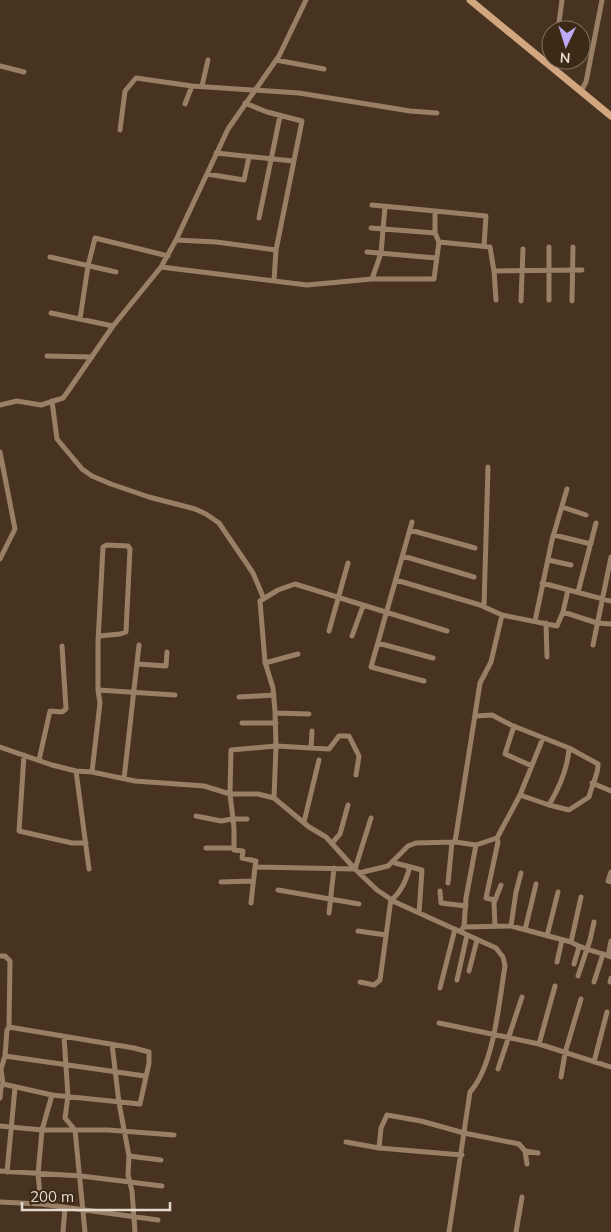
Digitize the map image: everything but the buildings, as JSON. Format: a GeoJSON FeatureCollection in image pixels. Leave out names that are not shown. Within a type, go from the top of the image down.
{"type":"FeatureCollection","features":[{"type":"Feature","properties":{"kind":"street"},"geometry":{"type":"LineString","coordinates":[[0,405],[17,402],[41,405],[63,398],[113,326],[168,256],[228,129],[276,60],[306,0]]}},
{"type":"Feature","properties":{"kind":"street"},"geometry":{"type":"LineString","coordinates":[[470,0],[541,54]]}},
{"type":"Feature","properties":{"kind":"street"},"geometry":{"type":"LineString","coordinates":[[559,20],[562,0]]}},
{"type":"Feature","properties":{"kind":"street"},"geometry":{"type":"LineString","coordinates":[[581,91],[586,82],[602,0]]}},
{"type":"Feature","properties":{"kind":"street"},"geometry":{"type":"LineString","coordinates":[[202,86],[208,60]]}},
{"type":"Feature","properties":{"kind":"street"},"geometry":{"type":"LineString","coordinates":[[276,60],[324,69]]}},
{"type":"Feature","properties":{"kind":"street"},"geometry":{"type":"LineString","coordinates":[[0,66],[24,72]]}},
{"type":"Feature","properties":{"kind":"street"},"geometry":{"type":"LineString","coordinates":[[560,70],[581,91],[611,116]]}},
{"type":"Feature","properties":{"kind":"street"},"geometry":{"type":"LineString","coordinates":[[120,130],[126,91],[136,78],[192,86],[299,93],[402,110],[437,113]]}},
{"type":"Feature","properties":{"kind":"street"},"geometry":{"type":"LineString","coordinates":[[185,104],[192,86]]}},
{"type":"Feature","properties":{"kind":"street"},"geometry":{"type":"LineString","coordinates":[[245,103],[260,110],[302,121],[276,250],[274,281]]}},
{"type":"Feature","properties":{"kind":"street"},"geometry":{"type":"LineString","coordinates":[[259,218],[280,116]]}},
{"type":"Feature","properties":{"kind":"street"},"geometry":{"type":"LineString","coordinates":[[216,153],[293,161]]}},
{"type":"Feature","properties":{"kind":"street"},"geometry":{"type":"LineString","coordinates":[[207,174],[244,180],[249,157]]}},
{"type":"Feature","properties":{"kind":"street"},"geometry":{"type":"LineString","coordinates":[[372,205],[486,216],[484,246]]}},
{"type":"Feature","properties":{"kind":"street"},"geometry":{"type":"LineString","coordinates":[[372,279],[381,253],[385,207]]}},
{"type":"Feature","properties":{"kind":"street"},"geometry":{"type":"LineString","coordinates":[[161,267],[307,285],[372,279],[434,279],[439,242],[435,233],[435,211]]}},
{"type":"Feature","properties":{"kind":"street"},"geometry":{"type":"LineString","coordinates":[[371,228],[435,233]]}},
{"type":"Feature","properties":{"kind":"street"},"geometry":{"type":"LineString","coordinates":[[80,319],[88,266],[95,238],[168,256]]}},
{"type":"Feature","properties":{"kind":"street"},"geometry":{"type":"LineString","coordinates":[[176,240],[216,242],[276,250]]}},
{"type":"Feature","properties":{"kind":"street"},"geometry":{"type":"LineString","coordinates":[[439,242],[490,247],[496,300]]}},
{"type":"Feature","properties":{"kind":"street"},"geometry":{"type":"LineString","coordinates":[[549,247],[549,300]]}},
{"type":"Feature","properties":{"kind":"street"},"geometry":{"type":"LineString","coordinates":[[572,301],[573,247]]}},
{"type":"Feature","properties":{"kind":"street"},"geometry":{"type":"LineString","coordinates":[[521,301],[523,249]]}},
{"type":"Feature","properties":{"kind":"street"},"geometry":{"type":"LineString","coordinates":[[367,252],[436,258]]}},
{"type":"Feature","properties":{"kind":"street"},"geometry":{"type":"LineString","coordinates":[[50,257],[116,272]]}},
{"type":"Feature","properties":{"kind":"street"},"geometry":{"type":"LineString","coordinates":[[494,271],[582,270]]}},
{"type":"Feature","properties":{"kind":"street"},"geometry":{"type":"LineString","coordinates":[[51,313],[113,326]]}},
{"type":"Feature","properties":{"kind":"street"},"geometry":{"type":"LineString","coordinates":[[47,356],[92,357]]}},
{"type":"Feature","properties":{"kind":"street"},"geometry":{"type":"LineString","coordinates":[[52,401],[57,439],[82,469],[92,476],[111,484],[149,497],[195,508],[206,514],[219,524],[253,573],[264,599]]}},
{"type":"Feature","properties":{"kind":"street"},"geometry":{"type":"LineString","coordinates":[[0,452],[15,529],[0,559]]}},
{"type":"Feature","properties":{"kind":"street"},"geometry":{"type":"LineString","coordinates":[[484,607],[488,467]]}},
{"type":"Feature","properties":{"kind":"street"},"geometry":{"type":"LineString","coordinates":[[535,621],[542,583],[567,489]]}},
{"type":"Feature","properties":{"kind":"street"},"geometry":{"type":"LineString","coordinates":[[562,507],[586,515]]}},
{"type":"Feature","properties":{"kind":"street"},"geometry":{"type":"LineString","coordinates":[[412,522],[371,667],[424,681]]}},
{"type":"Feature","properties":{"kind":"street"},"geometry":{"type":"LineString","coordinates":[[578,592],[596,523]]}},
{"type":"Feature","properties":{"kind":"street"},"geometry":{"type":"LineString","coordinates":[[410,530],[475,548]]}},
{"type":"Feature","properties":{"kind":"street"},"geometry":{"type":"LineString","coordinates":[[554,535],[590,544]]}},
{"type":"Feature","properties":{"kind":"street"},"geometry":{"type":"LineString","coordinates":[[92,772],[100,703],[98,690],[99,636],[102,547],[107,545],[128,546],[126,632],[99,636]]}},
{"type":"Feature","properties":{"kind":"street"},"geometry":{"type":"LineString","coordinates":[[403,556],[474,577]]}},
{"type":"Feature","properties":{"kind":"street"},"geometry":{"type":"LineString","coordinates":[[593,645],[602,598],[609,577],[611,557]]}},
{"type":"Feature","properties":{"kind":"street"},"geometry":{"type":"LineString","coordinates":[[548,560],[571,565]]}},
{"type":"Feature","properties":{"kind":"street"},"geometry":{"type":"LineString","coordinates":[[329,631],[348,563]]}},
{"type":"Feature","properties":{"kind":"street"},"geometry":{"type":"LineString","coordinates":[[396,580],[502,614],[557,626],[563,612],[568,590]]}},
{"type":"Feature","properties":{"kind":"street"},"geometry":{"type":"LineString","coordinates":[[542,583],[611,601]]}},
{"type":"Feature","properties":{"kind":"street"},"geometry":{"type":"LineString","coordinates":[[274,798],[276,713],[274,695],[265,663],[260,601],[278,590],[295,584],[447,631]]}},
{"type":"Feature","properties":{"kind":"street"},"geometry":{"type":"LineString","coordinates":[[352,636],[363,606]]}},
{"type":"Feature","properties":{"kind":"street"},"geometry":{"type":"LineString","coordinates":[[563,612],[611,624]]}},
{"type":"Feature","properties":{"kind":"street"},"geometry":{"type":"LineString","coordinates":[[448,883],[480,684],[492,662],[502,614]]}},
{"type":"Feature","properties":{"kind":"street"},"geometry":{"type":"LineString","coordinates":[[546,623],[547,657]]}},
{"type":"Feature","properties":{"kind":"street"},"geometry":{"type":"LineString","coordinates":[[378,643],[433,658]]}},
{"type":"Feature","properties":{"kind":"street"},"geometry":{"type":"LineString","coordinates":[[124,779],[139,645]]}},
{"type":"Feature","properties":{"kind":"street"},"geometry":{"type":"LineString","coordinates":[[39,760],[50,711],[62,712],[66,709],[62,646]]}},
{"type":"Feature","properties":{"kind":"street"},"geometry":{"type":"LineString","coordinates":[[138,664],[166,666],[167,652]]}},
{"type":"Feature","properties":{"kind":"street"},"geometry":{"type":"LineString","coordinates":[[265,663],[298,654]]}},
{"type":"Feature","properties":{"kind":"street"},"geometry":{"type":"LineString","coordinates":[[98,690],[175,695]]}},
{"type":"Feature","properties":{"kind":"street"},"geometry":{"type":"LineString","coordinates":[[239,697],[274,695]]}},
{"type":"Feature","properties":{"kind":"street"},"geometry":{"type":"LineString","coordinates":[[276,713],[309,714]]}},
{"type":"Feature","properties":{"kind":"street"},"geometry":{"type":"LineString","coordinates":[[476,716],[492,716],[569,748],[598,764],[599,770],[592,783],[589,797],[569,810],[520,795]]}},
{"type":"Feature","properties":{"kind":"street"},"geometry":{"type":"LineString","coordinates":[[242,723],[276,723]]}},
{"type":"Feature","properties":{"kind":"street"},"geometry":{"type":"LineString","coordinates":[[514,726],[505,754],[532,766]]}},
{"type":"Feature","properties":{"kind":"street"},"geometry":{"type":"LineString","coordinates":[[311,748],[312,731]]}},
{"type":"Feature","properties":{"kind":"street"},"geometry":{"type":"LineString","coordinates":[[234,848],[230,794],[231,750],[276,746],[329,749],[339,736],[349,736],[359,756],[356,775]]}},
{"type":"Feature","properties":{"kind":"street"},"geometry":{"type":"LineString","coordinates":[[495,900],[486,898],[498,842],[497,838],[520,795],[544,738]]}},
{"type":"Feature","properties":{"kind":"street"},"geometry":{"type":"LineString","coordinates":[[0,747],[76,771],[92,772],[135,781],[197,785],[230,794],[258,794],[274,798],[309,827],[326,837],[377,890],[419,914],[460,929],[467,935],[496,948],[503,957],[505,966],[486,1066],[470,1092],[449,1232]]}},
{"type":"Feature","properties":{"kind":"street"},"geometry":{"type":"LineString","coordinates":[[549,805],[558,790],[569,748]]}},
{"type":"Feature","properties":{"kind":"street"},"geometry":{"type":"LineString","coordinates":[[24,755],[19,831],[72,843],[86,843]]}},
{"type":"Feature","properties":{"kind":"street"},"geometry":{"type":"LineString","coordinates":[[304,822],[319,760]]}},
{"type":"Feature","properties":{"kind":"street"},"geometry":{"type":"LineString","coordinates":[[76,771],[90,869]]}},
{"type":"Feature","properties":{"kind":"street"},"geometry":{"type":"LineString","coordinates":[[592,783],[611,791]]}},
{"type":"Feature","properties":{"kind":"street"},"geometry":{"type":"LineString","coordinates":[[332,843],[340,834],[348,805]]}},
{"type":"Feature","properties":{"kind":"street"},"geometry":{"type":"LineString","coordinates":[[196,816],[221,821],[247,819]]}},
{"type":"Feature","properties":{"kind":"street"},"geometry":{"type":"LineString","coordinates":[[357,871],[371,818]]}},
{"type":"Feature","properties":{"kind":"street"},"geometry":{"type":"LineString","coordinates":[[255,867],[334,868],[357,871],[388,866],[408,846],[416,843],[454,842],[476,845],[497,838]]}},
{"type":"Feature","properties":{"kind":"street"},"geometry":{"type":"LineString","coordinates":[[440,988],[466,906],[476,845]]}},
{"type":"Feature","properties":{"kind":"street"},"geometry":{"type":"LineString","coordinates":[[206,848],[234,848],[234,850],[243,851],[242,858],[256,861],[251,903]]}},
{"type":"Feature","properties":{"kind":"street"},"geometry":{"type":"LineString","coordinates":[[394,861],[395,863],[422,870],[419,914]]}},
{"type":"Feature","properties":{"kind":"street"},"geometry":{"type":"LineString","coordinates":[[360,982],[374,985],[380,980],[392,899],[402,890],[409,870],[407,866]]}},
{"type":"Feature","properties":{"kind":"street"},"geometry":{"type":"LineString","coordinates":[[329,913],[334,868]]}},
{"type":"Feature","properties":{"kind":"street"},"geometry":{"type":"LineString","coordinates":[[611,872],[608,881],[611,882]]}},
{"type":"Feature","properties":{"kind":"street"},"geometry":{"type":"LineString","coordinates":[[511,926],[521,873]]}},
{"type":"Feature","properties":{"kind":"street"},"geometry":{"type":"LineString","coordinates":[[221,882],[253,881]]}},
{"type":"Feature","properties":{"kind":"street"},"geometry":{"type":"LineString","coordinates":[[525,930],[536,884]]}},
{"type":"Feature","properties":{"kind":"street"},"geometry":{"type":"LineString","coordinates":[[495,926],[495,900],[501,885]]}},
{"type":"Feature","properties":{"kind":"street"},"geometry":{"type":"LineString","coordinates":[[278,890],[360,904]]}},
{"type":"Feature","properties":{"kind":"street"},"geometry":{"type":"LineString","coordinates":[[440,891],[441,903],[466,906]]}},
{"type":"Feature","properties":{"kind":"street"},"geometry":{"type":"LineString","coordinates":[[547,936],[558,892]]}},
{"type":"Feature","properties":{"kind":"street"},"geometry":{"type":"LineString","coordinates":[[571,942],[581,898]]}},
{"type":"Feature","properties":{"kind":"street"},"geometry":{"type":"LineString","coordinates":[[578,976],[594,922]]}},
{"type":"Feature","properties":{"kind":"street"},"geometry":{"type":"LineString","coordinates":[[460,929],[502,925],[511,926],[571,942],[579,947],[607,955]]}},
{"type":"Feature","properties":{"kind":"street"},"geometry":{"type":"LineString","coordinates":[[358,931],[386,935]]}},
{"type":"Feature","properties":{"kind":"street"},"geometry":{"type":"LineString","coordinates":[[457,980],[467,935]]}},
{"type":"Feature","properties":{"kind":"street"},"geometry":{"type":"LineString","coordinates":[[469,971],[477,940]]}},
{"type":"Feature","properties":{"kind":"street"},"geometry":{"type":"LineString","coordinates":[[558,962],[562,940]]}},
{"type":"Feature","properties":{"kind":"street"},"geometry":{"type":"LineString","coordinates":[[594,982],[607,955],[611,941]]}},
{"type":"Feature","properties":{"kind":"street"},"geometry":{"type":"LineString","coordinates":[[574,964],[579,947]]}},
{"type":"Feature","properties":{"kind":"street"},"geometry":{"type":"LineString","coordinates":[[0,956],[5,956],[10,961],[9,1027],[7,1030],[5,1056],[0,1069],[3,1084],[0,1098]]}},
{"type":"Feature","properties":{"kind":"street"},"geometry":{"type":"LineString","coordinates":[[539,1044],[555,986]]}},
{"type":"Feature","properties":{"kind":"street"},"geometry":{"type":"LineString","coordinates":[[498,1069],[522,997]]}},
{"type":"Feature","properties":{"kind":"street"},"geometry":{"type":"LineString","coordinates":[[561,1077],[581,998]]}},
{"type":"Feature","properties":{"kind":"street"},"geometry":{"type":"LineString","coordinates":[[594,1062],[607,1012]]}},
{"type":"Feature","properties":{"kind":"street"},"geometry":{"type":"LineString","coordinates":[[439,1023],[539,1044],[611,1066]]}},
{"type":"Feature","properties":{"kind":"street"},"geometry":{"type":"LineString","coordinates":[[3,1084],[15,1088],[52,1094],[140,1104],[149,1063],[149,1052],[134,1048],[9,1027]]}},
{"type":"Feature","properties":{"kind":"street"},"geometry":{"type":"LineString","coordinates":[[64,1037],[68,1096],[66,1118],[75,1130],[78,1176],[85,1232]]}},
{"type":"Feature","properties":{"kind":"street"},"geometry":{"type":"LineString","coordinates":[[112,1044],[119,1103],[130,1156],[128,1174],[135,1232]]}},
{"type":"Feature","properties":{"kind":"street"},"geometry":{"type":"LineString","coordinates":[[5,1056],[145,1076]]}},
{"type":"Feature","properties":{"kind":"street"},"geometry":{"type":"LineString","coordinates":[[7,1172],[15,1088]]}},
{"type":"Feature","properties":{"kind":"street"},"geometry":{"type":"LineString","coordinates":[[41,1204],[38,1174],[42,1130],[52,1094]]}},
{"type":"Feature","properties":{"kind":"street"},"geometry":{"type":"LineString","coordinates":[[379,1148],[381,1128],[387,1115],[519,1144],[525,1151],[527,1164]]}},
{"type":"Feature","properties":{"kind":"street"},"geometry":{"type":"LineString","coordinates":[[0,1126],[42,1130],[124,1131],[174,1135]]}},
{"type":"Feature","properties":{"kind":"street"},"geometry":{"type":"LineString","coordinates":[[346,1142],[379,1148],[462,1155]]}},
{"type":"Feature","properties":{"kind":"street"},"geometry":{"type":"LineString","coordinates":[[525,1151],[538,1153]]}},
{"type":"Feature","properties":{"kind":"street"},"geometry":{"type":"LineString","coordinates":[[130,1156],[161,1160]]}},
{"type":"Feature","properties":{"kind":"street"},"geometry":{"type":"LineString","coordinates":[[0,1172],[78,1176],[162,1186]]}},
{"type":"Feature","properties":{"kind":"street"},"geometry":{"type":"LineString","coordinates":[[516,1232],[522,1197]]}},
{"type":"Feature","properties":{"kind":"street"},"geometry":{"type":"LineString","coordinates":[[0,1202],[41,1204],[158,1220]]}},
{"type":"Feature","properties":{"kind":"street"},"geometry":{"type":"LineString","coordinates":[[63,1232],[65,1208]]}}]}
